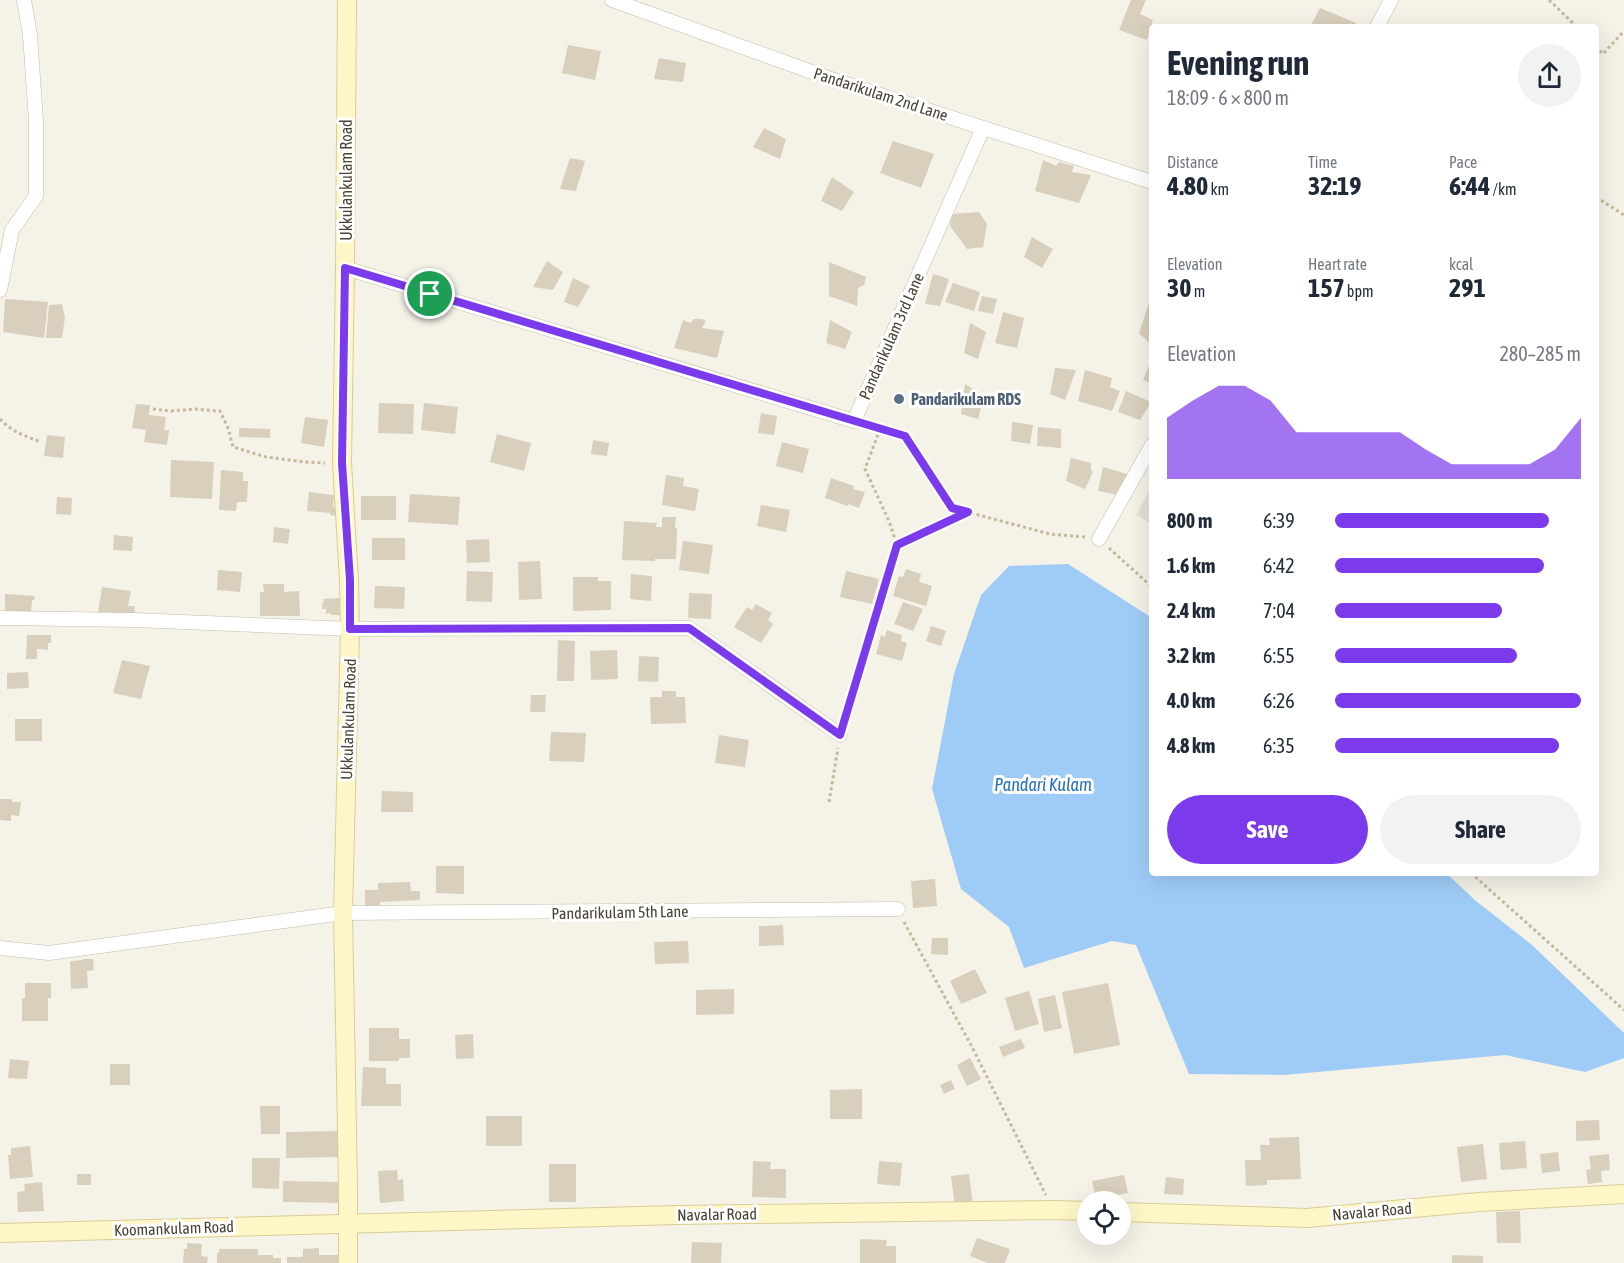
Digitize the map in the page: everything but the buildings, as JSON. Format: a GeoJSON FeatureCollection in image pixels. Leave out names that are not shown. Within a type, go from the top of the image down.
{"type":"FeatureCollection","features":[{"type":"Feature","properties":{"kind":"street"},"geometry":{"type":"LineString","coordinates":[[0,290],[12,230],[36,196],[36,121],[30,35],[24,0]]}},
{"type":"Feature","properties":{"kind":"street","name":"Ukkulankulam Road"},"geometry":{"type":"LineString","coordinates":[[346,0],[342,463],[350,580],[343,913],[348,1263]]}},
{"type":"Feature","properties":{"kind":"street","name":"Pandarikulam 2nd Lane"},"geometry":{"type":"LineString","coordinates":[[612,0],[837,81],[1149,181]]}},
{"type":"Feature","properties":{"kind":"street"},"geometry":{"type":"LineString","coordinates":[[1379,24],[1391,0]]}},
{"type":"Feature","properties":{"kind":"street","name":"Pandarikulam 3rd Lane"},"geometry":{"type":"LineString","coordinates":[[345,268],[854,421],[983,128]]}},
{"type":"Feature","properties":{"kind":"street"},"geometry":{"type":"LineString","coordinates":[[1099,539],[1149,450]]}},
{"type":"Feature","properties":{"kind":"street"},"geometry":{"type":"LineString","coordinates":[[0,618],[134,620],[350,629],[689,628],[840,735]]}},
{"type":"Feature","properties":{"kind":"street","name":"Pandarikulam 5th Lane"},"geometry":{"type":"LineString","coordinates":[[0,948],[49,953],[343,913],[898,909]]}},
{"type":"Feature","properties":{"kind":"street","name":"Navalar Road"},"geometry":{"type":"LineString","coordinates":[[1131,1212],[1306,1218],[1479,1202],[1624,1194]]}},
{"type":"Feature","properties":{"kind":"street","name":"Navalar Road"},"geometry":{"type":"LineString","coordinates":[[347,1223],[678,1215],[1077,1211]]}},
{"type":"Feature","properties":{"kind":"street","name":"Koomankulam Road"},"geometry":{"type":"LineString","coordinates":[[0,1233],[347,1223]]}},
{"type":"Feature","properties":{"kind":"path"},"geometry":{"type":"LineString","coordinates":[[1549,0],[1574,24]]}},
{"type":"Feature","properties":{"kind":"path"},"geometry":{"type":"LineString","coordinates":[[1599,49],[1604,54],[1624,31]]}},
{"type":"Feature","properties":{"kind":"path"},"geometry":{"type":"LineString","coordinates":[[1599,199],[1624,215]]}},
{"type":"Feature","properties":{"kind":"path"},"geometry":{"type":"LineString","coordinates":[[153,409],[220,411],[233,447],[266,457],[305,462],[342,463]]}},
{"type":"Feature","properties":{"kind":"path"},"geometry":{"type":"LineString","coordinates":[[0,419],[9,429],[41,442]]}},
{"type":"Feature","properties":{"kind":"path"},"geometry":{"type":"LineString","coordinates":[[854,421],[905,436],[952,508],[1050,534],[1099,539],[1149,584]]}},
{"type":"Feature","properties":{"kind":"path"},"geometry":{"type":"LineString","coordinates":[[829,802],[840,735],[897,545],[889,521],[865,470],[880,429]]}},
{"type":"Feature","properties":{"kind":"path"},"geometry":{"type":"LineString","coordinates":[[897,545],[968,512]]}},
{"type":"Feature","properties":{"kind":"path"},"geometry":{"type":"LineString","coordinates":[[1474,876],[1624,1010]]}},
{"type":"Feature","properties":{"kind":"path"},"geometry":{"type":"LineString","coordinates":[[898,909],[972,1047],[1054,1210]]}},
{"type":"Feature","properties":{"kind":"shaded area"},"geometry":{"type":"Polygon","coordinates":[[[1149,491],[1149,522],[1136,515],[1149,491]]]}},
{"type":"Feature","properties":{"kind":"water","name":"Pandari Kulam"},"geometry":{"type":"Polygon","coordinates":[[[1068,564],[1149,616],[1149,876],[1449,876],[1476,901],[1532,945],[1624,1033],[1624,1058],[1585,1072],[1505,1055],[1284,1075],[1189,1074],[1136,945],[1112,941],[1024,968],[1009,927],[961,889],[932,789],[954,674],[981,595],[1009,566],[1068,564]]]}},
{"type":"Feature","properties":{"kind":"place","name":"Pandarikulam RDS"},"geometry":{"type":"Point","coordinates":[899,399]}},
{"type":"Feature","properties":{"kind":"route"},"geometry":{"type":"LineString","coordinates":[[345,268],[430,294],[905,436],[952,508],[968,512],[897,545],[840,735],[689,628],[350,629],[350,580],[342,463],[345,268]]}}]}
